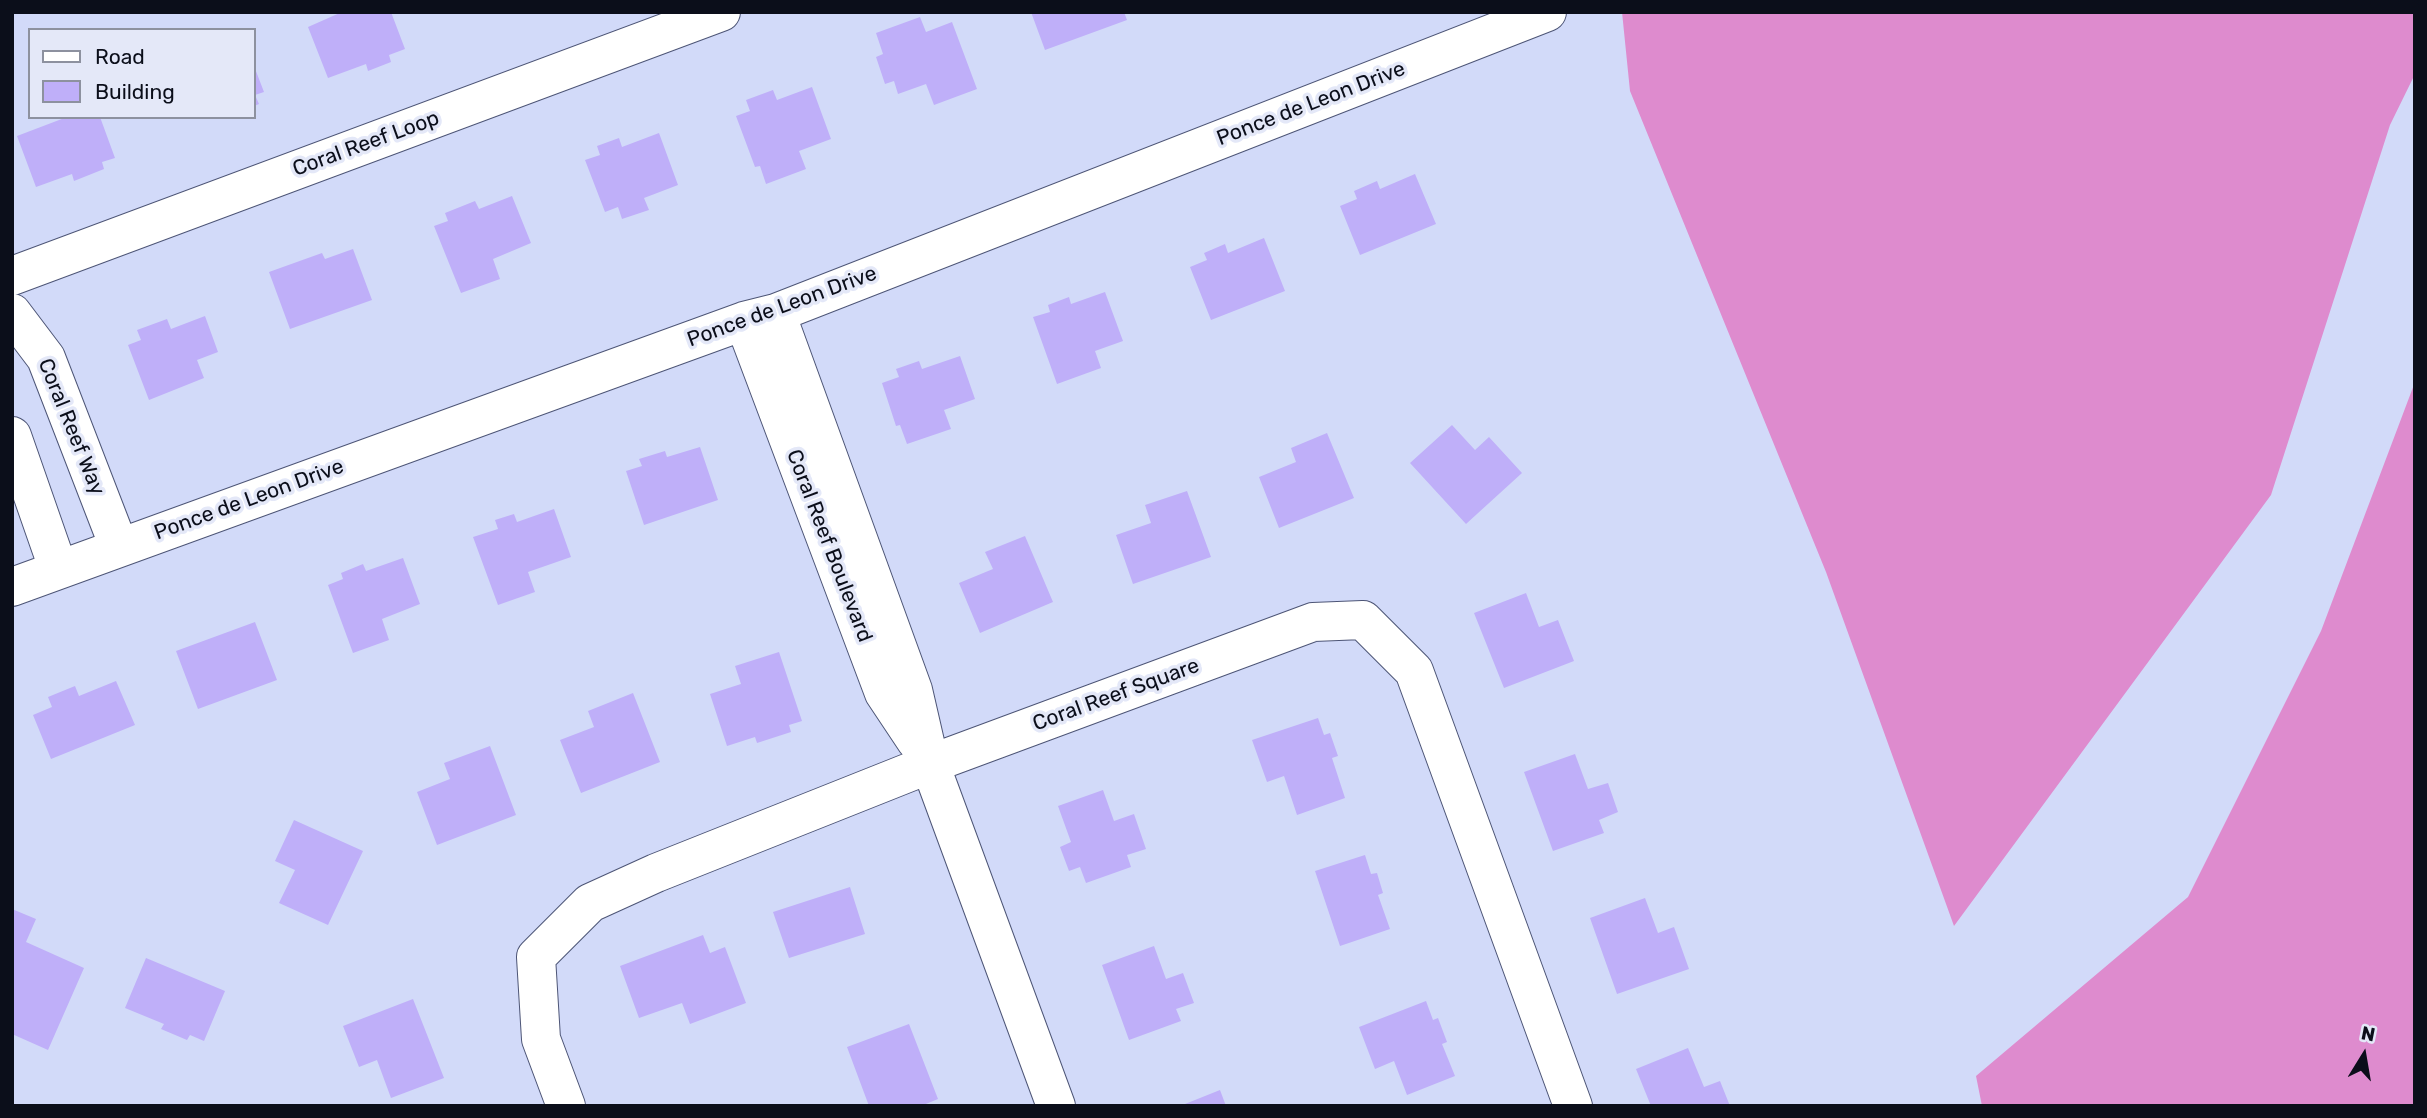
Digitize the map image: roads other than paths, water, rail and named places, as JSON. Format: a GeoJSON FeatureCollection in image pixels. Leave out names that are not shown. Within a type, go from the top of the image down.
{"type":"FeatureCollection","features":[{"type":"Feature","properties":{"kind":"street","name":"Coral Reef Loop"},"geometry":{"type":"LineString","coordinates":[[12,276],[721,12]]}},
{"type":"Feature","properties":{"kind":"street","name":"Ponce de Leon Drive"},"geometry":{"type":"LineString","coordinates":[[12,587],[58,568],[760,317],[1546,12]]}},
{"type":"Feature","properties":{"kind":"street","name":"Coral Reef Way"},"geometry":{"type":"LineString","coordinates":[[12,313],[46,358],[119,547]]}},
{"type":"Feature","properties":{"kind":"street","name":"Coral Reef Boulevard"},"geometry":{"type":"LineString","coordinates":[[760,317],[884,693],[930,764],[1056,1106]]}},
{"type":"Feature","properties":{"kind":"street"},"geometry":{"type":"LineString","coordinates":[[12,436],[58,568]]}},
{"type":"Feature","properties":{"kind":"street","name":"Coral Reef Square"},"geometry":{"type":"LineString","coordinates":[[566,1106],[541,1039],[536,957],[590,903],[656,873],[930,764],[1312,622],[1363,620],[1414,671],[1573,1106]]}}]}
